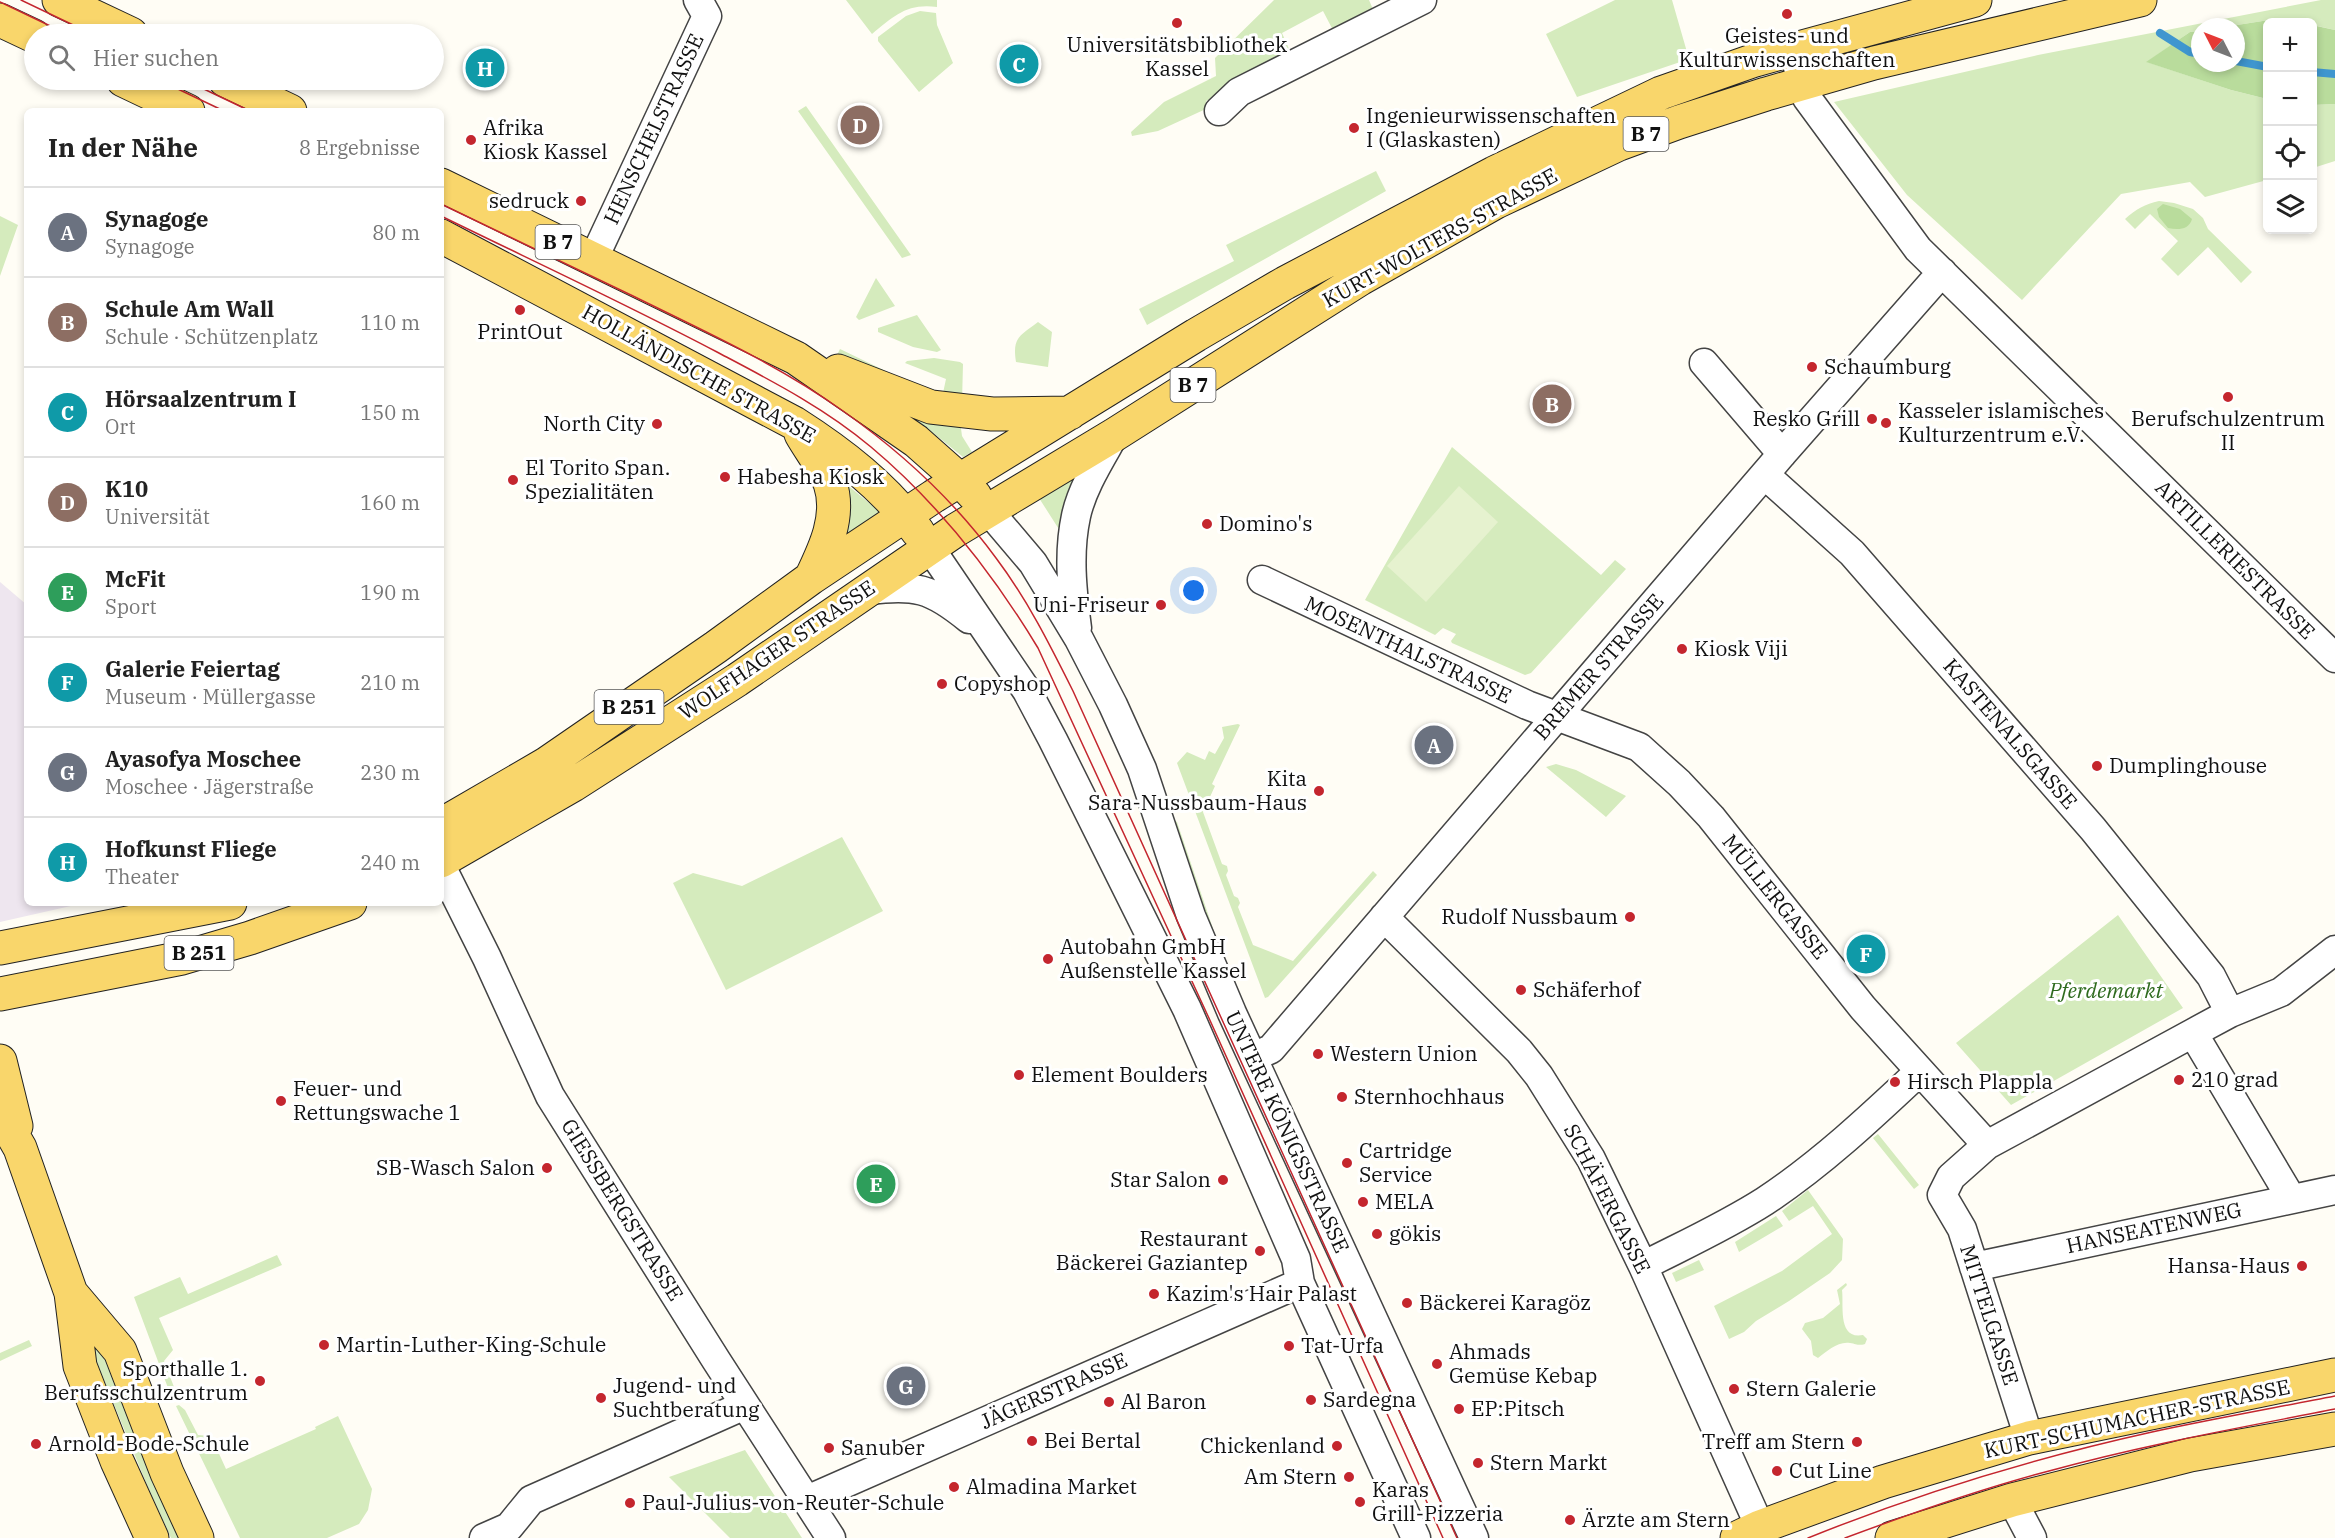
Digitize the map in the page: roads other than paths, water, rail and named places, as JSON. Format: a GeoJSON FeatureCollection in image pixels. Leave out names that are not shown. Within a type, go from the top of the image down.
{"type":"FeatureCollection","features":[{"type":"Feature","properties":{"kind":"main road"},"geometry":{"type":"LineString","coordinates":[[58,0],[110,24]]}},
{"type":"Feature","properties":{"kind":"main road","name":"KURT-WOLTERS-STRASSE"},"geometry":{"type":"LineString","coordinates":[[906,515],[1285,283],[1494,173],[1661,93],[1720,71],[1975,0]]}},
{"type":"Feature","properties":{"kind":"main road","name":"KURT-WOLTERS-STRASSE"},"geometry":{"type":"LineString","coordinates":[[988,510],[1114,435],[1360,279],[1496,202],[1619,144],[1679,122],[1803,83],[1972,39],[2140,0]]}},
{"type":"Feature","properties":{"kind":"main road"},"geometry":{"type":"LineString","coordinates":[[0,20],[24,31]]}},
{"type":"Feature","properties":{"kind":"main road"},"geometry":{"type":"LineString","coordinates":[[144,90],[182,108]]}},
{"type":"Feature","properties":{"kind":"main road"},"geometry":{"type":"LineString","coordinates":[[246,90],[284,108]]}},
{"type":"Feature","properties":{"kind":"main road","name":"B 7"},"geometry":{"type":"LineString","coordinates":[[444,186],[796,358],[846,374],[931,407],[992,414],[1070,413]]}},
{"type":"Feature","properties":{"kind":"main road","name":"HOLLÄNDISCHE STRASSE"},"geometry":{"type":"LineString","coordinates":[[444,238],[794,423],[881,488],[906,515],[930,548]]}},
{"type":"Feature","properties":{"kind":"main road"},"geometry":{"type":"LineString","coordinates":[[796,358],[916,441],[960,480]]}},
{"type":"Feature","properties":{"kind":"main road"},"geometry":{"type":"LineString","coordinates":[[794,423],[830,483],[834,501],[832,525],[811,578]]}},
{"type":"Feature","properties":{"kind":"main road","name":"UNTERE KÖNIGSSTRASSE"},"geometry":{"type":"LineString","coordinates":[[960,480],[988,510]]}},
{"type":"Feature","properties":{"kind":"main road","name":"WOLFHAGER STRASSE"},"geometry":{"type":"LineString","coordinates":[[444,859],[592,773],[737,680],[988,510]]}},
{"type":"Feature","properties":{"kind":"main road","name":"WOLFHAGER STRASSE"},"geometry":{"type":"LineString","coordinates":[[444,823],[546,764],[716,647],[811,578],[906,515]]}},
{"type":"Feature","properties":{"kind":"main road","name":"B 251"},"geometry":{"type":"LineString","coordinates":[[0,948],[215,906]]}},
{"type":"Feature","properties":{"kind":"main road","name":"B 251"},"geometry":{"type":"LineString","coordinates":[[0,994],[182,958],[250,938],[341,906]]}},
{"type":"Feature","properties":{"kind":"main road"},"geometry":{"type":"LineString","coordinates":[[0,1061],[15,1120],[6,1123],[71,1293],[81,1366],[117,1461],[152,1538]]}},
{"type":"Feature","properties":{"kind":"main road"},"geometry":{"type":"LineString","coordinates":[[71,1293],[120,1351],[167,1473],[197,1538]]}},
{"type":"Feature","properties":{"kind":"main road","name":"KURT-SCHUMACHER-STRASSE"},"geometry":{"type":"LineString","coordinates":[[1748,1533],[1883,1482],[2029,1438],[2335,1376]]}},
{"type":"Feature","properties":{"kind":"main road"},"geometry":{"type":"LineString","coordinates":[[1892,1538],[2012,1500],[2190,1455],[2335,1430]]}},
{"type":"Feature","properties":{"kind":"street","name":"HENSCHELSTRASSE"},"geometry":{"type":"LineString","coordinates":[[593,260],[707,16],[698,0]]}},
{"type":"Feature","properties":{"kind":"street"},"geometry":{"type":"LineString","coordinates":[[1219,111],[1239,92],[1422,0]]}},
{"type":"Feature","properties":{"kind":"street","name":"ARTILLERIESTRASSE"},"geometry":{"type":"LineString","coordinates":[[1792,50],[1808,98],[1918,249],[2335,658]]}},
{"type":"Feature","properties":{"kind":"street","name":"BREMER STRASSE"},"geometry":{"type":"LineString","coordinates":[[1253,1057],[1271,1049],[1942,272]]}},
{"type":"Feature","properties":{"kind":"street","name":"KASTENALSGASSE"},"geometry":{"type":"LineString","coordinates":[[1704,363],[1773,465],[2093,829],[2211,976],[2230,1013]]}},
{"type":"Feature","properties":{"kind":"street"},"geometry":{"type":"LineString","coordinates":[[1079,639],[1072,589],[1071,547],[1076,514],[1089,481],[1114,435]]}},
{"type":"Feature","properties":{"kind":"street","name":"UNTERE KÖNIGSSTRASSE"},"geometry":{"type":"LineString","coordinates":[[988,510],[1033,563],[1079,639],[1142,769],[1191,916],[1253,1057],[1474,1538]]}},
{"type":"Feature","properties":{"kind":"street","name":"UNTERE KÖNIGSSTRASSE"},"geometry":{"type":"LineString","coordinates":[[930,548],[1028,691],[1187,1008],[1296,1259],[1300,1282],[1416,1538]]}},
{"type":"Feature","properties":{"kind":"street","name":"MOSENTHALSTRASSE"},"geometry":{"type":"LineString","coordinates":[[1262,580],[1426,659],[1527,705],[1557,716]]}},
{"type":"Feature","properties":{"kind":"street"},"geometry":{"type":"LineString","coordinates":[[867,590],[900,587],[930,592],[949,602],[987,633]]}},
{"type":"Feature","properties":{"kind":"street","name":"MÜLLERGASSE"},"geometry":{"type":"LineString","coordinates":[[1557,716],[1639,747],[1679,783],[1711,817],[1863,1008],[1988,1145]]}},
{"type":"Feature","properties":{"kind":"street","name":"GIESSBERGSTRASSE"},"geometry":{"type":"LineString","coordinates":[[444,872],[487,958],[550,1096],[831,1538]]}},
{"type":"Feature","properties":{"kind":"street","name":"SCHÄFERGASSE"},"geometry":{"type":"LineString","coordinates":[[1384,917],[1508,1039],[1539,1076],[1591,1159],[1643,1266],[1748,1533]]}},
{"type":"Feature","properties":{"kind":"street"},"geometry":{"type":"LineString","coordinates":[[1988,1145],[2230,1013],[2281,992],[2335,950]]}},
{"type":"Feature","properties":{"kind":"street"},"geometry":{"type":"LineString","coordinates":[[2193,1033],[2291,1198]]}},
{"type":"Feature","properties":{"kind":"street"},"geometry":{"type":"LineString","coordinates":[[1643,1266],[1726,1224],[1766,1200],[1831,1150],[1920,1071]]}},
{"type":"Feature","properties":{"kind":"street","name":"MITTELGASSE"},"geometry":{"type":"LineString","coordinates":[[1988,1145],[1951,1177],[1942,1195],[1962,1229],[2029,1438]]}},
{"type":"Feature","properties":{"kind":"street","name":"HANSEATENWEG"},"geometry":{"type":"LineString","coordinates":[[1974,1267],[2335,1190]]}},
{"type":"Feature","properties":{"kind":"street","name":"JÄGERSTRASSE"},"geometry":{"type":"LineString","coordinates":[[807,1500],[1300,1282]]}},
{"type":"Feature","properties":{"kind":"street"},"geometry":{"type":"LineString","coordinates":[[484,1538],[508,1527],[531,1500],[745,1405]]}},
{"type":"Feature","properties":{"kind":"street"},"geometry":{"type":"LineString","coordinates":[[2012,1500],[2032,1538]]}},
{"type":"Feature","properties":{"kind":"waterway"},"geometry":{"type":"LineString","coordinates":[[2160,33],[2191,52]]}},
{"type":"Feature","properties":{"kind":"waterway"},"geometry":{"type":"LineString","coordinates":[[2245,63],[2263,66]]}},
{"type":"Feature","properties":{"kind":"waterway"},"geometry":{"type":"LineString","coordinates":[[2317,72],[2335,74]]}},
{"type":"Feature","properties":{"kind":"tram line"},"geometry":{"type":"LineString","coordinates":[[21,0],[71,24]]}},
{"type":"Feature","properties":{"kind":"tram line"},"geometry":{"type":"LineString","coordinates":[[0,2],[46,24]]}},
{"type":"Feature","properties":{"kind":"tram line"},"geometry":{"type":"LineString","coordinates":[[180,90],[218,108]]}},
{"type":"Feature","properties":{"kind":"tram line"},"geometry":{"type":"LineString","coordinates":[[206,90],[244,108]]}},
{"type":"Feature","properties":{"kind":"tram line"},"geometry":{"type":"LineString","coordinates":[[444,205],[714,336],[819,394],[885,443],[926,478],[963,517],[996,558],[1028,606],[1073,691],[1457,1538]]}},
{"type":"Feature","properties":{"kind":"tram line"},"geometry":{"type":"LineString","coordinates":[[444,217],[683,334],[816,407],[853,433],[896,469],[942,516],[983,566],[1038,648],[1208,1016],[1443,1538]]}},
{"type":"Feature","properties":{"kind":"tram line"},"geometry":{"type":"LineString","coordinates":[[1808,1538],[1892,1506],[2064,1453],[2175,1427],[2335,1396]]}},
{"type":"Feature","properties":{"kind":"tram line"},"geometry":{"type":"LineString","coordinates":[[1845,1538],[2023,1478],[2191,1437],[2335,1409]]}},
{"type":"Feature","properties":{"kind":"place","name":"Geistes- und Kulturwissenschaften"},"geometry":{"type":"Point","coordinates":[1787,14]}},
{"type":"Feature","properties":{"kind":"place","name":"Universitätsbibliothek Kassel"},"geometry":{"type":"Point","coordinates":[1177,23]}},
{"type":"Feature","properties":{"kind":"place","name":"Hörsaalzentrum I"},"geometry":{"type":"Point","coordinates":[1019,64]}},
{"type":"Feature","properties":{"kind":"place","name":"Hofkunst Fliege"},"geometry":{"type":"Point","coordinates":[485,68]}},
{"type":"Feature","properties":{"kind":"place","name":"K10"},"geometry":{"type":"Point","coordinates":[860,125]}},
{"type":"Feature","properties":{"kind":"place","name":"Ingenieurwissenschaften I (Glaskasten)"},"geometry":{"type":"Point","coordinates":[1354,128]}},
{"type":"Feature","properties":{"kind":"place","name":"Afrika Kiosk Kassel"},"geometry":{"type":"Point","coordinates":[471,140]}},
{"type":"Feature","properties":{"kind":"place","name":"sedruck"},"geometry":{"type":"Point","coordinates":[581,201]}},
{"type":"Feature","properties":{"kind":"place","name":"PrintOut"},"geometry":{"type":"Point","coordinates":[520,310]}},
{"type":"Feature","properties":{"kind":"place","name":"Schaumburg"},"geometry":{"type":"Point","coordinates":[1812,367]}},
{"type":"Feature","properties":{"kind":"place","name":"Berufschulzentrum II"},"geometry":{"type":"Point","coordinates":[2228,397]}},
{"type":"Feature","properties":{"kind":"place","name":"Schule Am Wall"},"geometry":{"type":"Point","coordinates":[1552,404]}},
{"type":"Feature","properties":{"kind":"place","name":"Resko Grill"},"geometry":{"type":"Point","coordinates":[1872,419]}},
{"type":"Feature","properties":{"kind":"place","name":"Kasseler islamisches Kulturzentrum e.V."},"geometry":{"type":"Point","coordinates":[1886,423]}},
{"type":"Feature","properties":{"kind":"place","name":"North City"},"geometry":{"type":"Point","coordinates":[657,424]}},
{"type":"Feature","properties":{"kind":"place","name":"Habesha Kiosk"},"geometry":{"type":"Point","coordinates":[725,477]}},
{"type":"Feature","properties":{"kind":"place","name":"El Torito Span. Spezialitäten"},"geometry":{"type":"Point","coordinates":[513,480]}},
{"type":"Feature","properties":{"kind":"place","name":"Domino's"},"geometry":{"type":"Point","coordinates":[1207,524]}},
{"type":"Feature","properties":{"kind":"place","name":"Uni-Friseur"},"geometry":{"type":"Point","coordinates":[1161,605]}},
{"type":"Feature","properties":{"kind":"place","name":"Kiosk Viji"},"geometry":{"type":"Point","coordinates":[1682,649]}},
{"type":"Feature","properties":{"kind":"place","name":"Copyshop"},"geometry":{"type":"Point","coordinates":[942,684]}},
{"type":"Feature","properties":{"kind":"place","name":"Synagoge"},"geometry":{"type":"Point","coordinates":[1434,745]}},
{"type":"Feature","properties":{"kind":"place","name":"Dumplinghouse"},"geometry":{"type":"Point","coordinates":[2097,766]}},
{"type":"Feature","properties":{"kind":"place","name":"Kita Sara-Nussbaum-Haus"},"geometry":{"type":"Point","coordinates":[1319,791]}},
{"type":"Feature","properties":{"kind":"place","name":"Rudolf Nussbaum"},"geometry":{"type":"Point","coordinates":[1630,917]}},
{"type":"Feature","properties":{"kind":"place","name":"Galerie Feiertag"},"geometry":{"type":"Point","coordinates":[1866,954]}},
{"type":"Feature","properties":{"kind":"place","name":"Autobahn GmbH Außenstelle Kassel"},"geometry":{"type":"Point","coordinates":[1048,959]}},
{"type":"Feature","properties":{"kind":"place","name":"Schäferhof"},"geometry":{"type":"Point","coordinates":[1521,990]}},
{"type":"Feature","properties":{"kind":"place","name":"Western Union"},"geometry":{"type":"Point","coordinates":[1318,1054]}},
{"type":"Feature","properties":{"kind":"place","name":"Element Boulders"},"geometry":{"type":"Point","coordinates":[1019,1075]}},
{"type":"Feature","properties":{"kind":"place","name":"210 grad"},"geometry":{"type":"Point","coordinates":[2179,1080]}},
{"type":"Feature","properties":{"kind":"place","name":"Hirsch Plappla"},"geometry":{"type":"Point","coordinates":[1895,1082]}},
{"type":"Feature","properties":{"kind":"place","name":"Sternhochhaus"},"geometry":{"type":"Point","coordinates":[1342,1097]}},
{"type":"Feature","properties":{"kind":"place","name":"Feuer- und Rettungswache 1"},"geometry":{"type":"Point","coordinates":[281,1101]}},
{"type":"Feature","properties":{"kind":"place","name":"Cartridge Service"},"geometry":{"type":"Point","coordinates":[1347,1163]}},
{"type":"Feature","properties":{"kind":"place","name":"SB-Wasch Salon"},"geometry":{"type":"Point","coordinates":[547,1168]}},
{"type":"Feature","properties":{"kind":"place","name":"Star Salon"},"geometry":{"type":"Point","coordinates":[1223,1180]}},
{"type":"Feature","properties":{"kind":"place","name":"McFit"},"geometry":{"type":"Point","coordinates":[876,1184]}},
{"type":"Feature","properties":{"kind":"place","name":"MELA"},"geometry":{"type":"Point","coordinates":[1363,1202]}},
{"type":"Feature","properties":{"kind":"place","name":"gökis"},"geometry":{"type":"Point","coordinates":[1377,1234]}},
{"type":"Feature","properties":{"kind":"place","name":"Restaurant Bäckerei Gaziantep"},"geometry":{"type":"Point","coordinates":[1260,1251]}},
{"type":"Feature","properties":{"kind":"place","name":"Hansa-Haus"},"geometry":{"type":"Point","coordinates":[2302,1266]}},
{"type":"Feature","properties":{"kind":"place","name":"Kazim's Hair Palast"},"geometry":{"type":"Point","coordinates":[1154,1294]}},
{"type":"Feature","properties":{"kind":"place","name":"Bäckerei Karagöz"},"geometry":{"type":"Point","coordinates":[1407,1303]}},
{"type":"Feature","properties":{"kind":"place","name":"Martin-Luther-King-Schule"},"geometry":{"type":"Point","coordinates":[324,1345]}},
{"type":"Feature","properties":{"kind":"place","name":"Tat-Urfa"},"geometry":{"type":"Point","coordinates":[1289,1346]}},
{"type":"Feature","properties":{"kind":"place","name":"Ahmads Gemüse Kebap"},"geometry":{"type":"Point","coordinates":[1437,1364]}},
{"type":"Feature","properties":{"kind":"place","name":"Sporthalle 1. Berufsschulzentrum"},"geometry":{"type":"Point","coordinates":[260,1381]}},
{"type":"Feature","properties":{"kind":"place","name":"Ayasofya Moschee"},"geometry":{"type":"Point","coordinates":[906,1386]}},
{"type":"Feature","properties":{"kind":"place","name":"Stern Galerie"},"geometry":{"type":"Point","coordinates":[1734,1389]}},
{"type":"Feature","properties":{"kind":"place","name":"Jugend- und Suchtberatung"},"geometry":{"type":"Point","coordinates":[601,1398]}},
{"type":"Feature","properties":{"kind":"place","name":"Sardegna"},"geometry":{"type":"Point","coordinates":[1311,1400]}},
{"type":"Feature","properties":{"kind":"place","name":"Al Baron"},"geometry":{"type":"Point","coordinates":[1109,1402]}},
{"type":"Feature","properties":{"kind":"place","name":"EP:Pitsch"},"geometry":{"type":"Point","coordinates":[1459,1409]}},
{"type":"Feature","properties":{"kind":"place","name":"Bei Bertal"},"geometry":{"type":"Point","coordinates":[1032,1441]}},
{"type":"Feature","properties":{"kind":"place","name":"Treff am Stern"},"geometry":{"type":"Point","coordinates":[1857,1442]}},
{"type":"Feature","properties":{"kind":"place","name":"Arnold-Bode-Schule"},"geometry":{"type":"Point","coordinates":[36,1444]}},
{"type":"Feature","properties":{"kind":"place","name":"Chickenland"},"geometry":{"type":"Point","coordinates":[1337,1446]}},
{"type":"Feature","properties":{"kind":"place","name":"Sanuber"},"geometry":{"type":"Point","coordinates":[829,1448]}},
{"type":"Feature","properties":{"kind":"place","name":"Stern Markt"},"geometry":{"type":"Point","coordinates":[1478,1463]}},
{"type":"Feature","properties":{"kind":"place","name":"Cut Line"},"geometry":{"type":"Point","coordinates":[1777,1471]}},
{"type":"Feature","properties":{"kind":"place","name":"Am Stern"},"geometry":{"type":"Point","coordinates":[1349,1477]}},
{"type":"Feature","properties":{"kind":"place","name":"Almadina Market"},"geometry":{"type":"Point","coordinates":[954,1487]}},
{"type":"Feature","properties":{"kind":"place","name":"Karas Grill-Pizzeria"},"geometry":{"type":"Point","coordinates":[1360,1502]}},
{"type":"Feature","properties":{"kind":"place","name":"Paul-Julius-von-Reuter-Schule"},"geometry":{"type":"Point","coordinates":[630,1503]}},
{"type":"Feature","properties":{"kind":"place","name":"Ärzte am Stern"},"geometry":{"type":"Point","coordinates":[1570,1520]}},
{"type":"Feature","properties":{"kind":"park label","name":"Pferdemarkt"},"geometry":{"type":"Point","coordinates":[2106,991]}}]}
